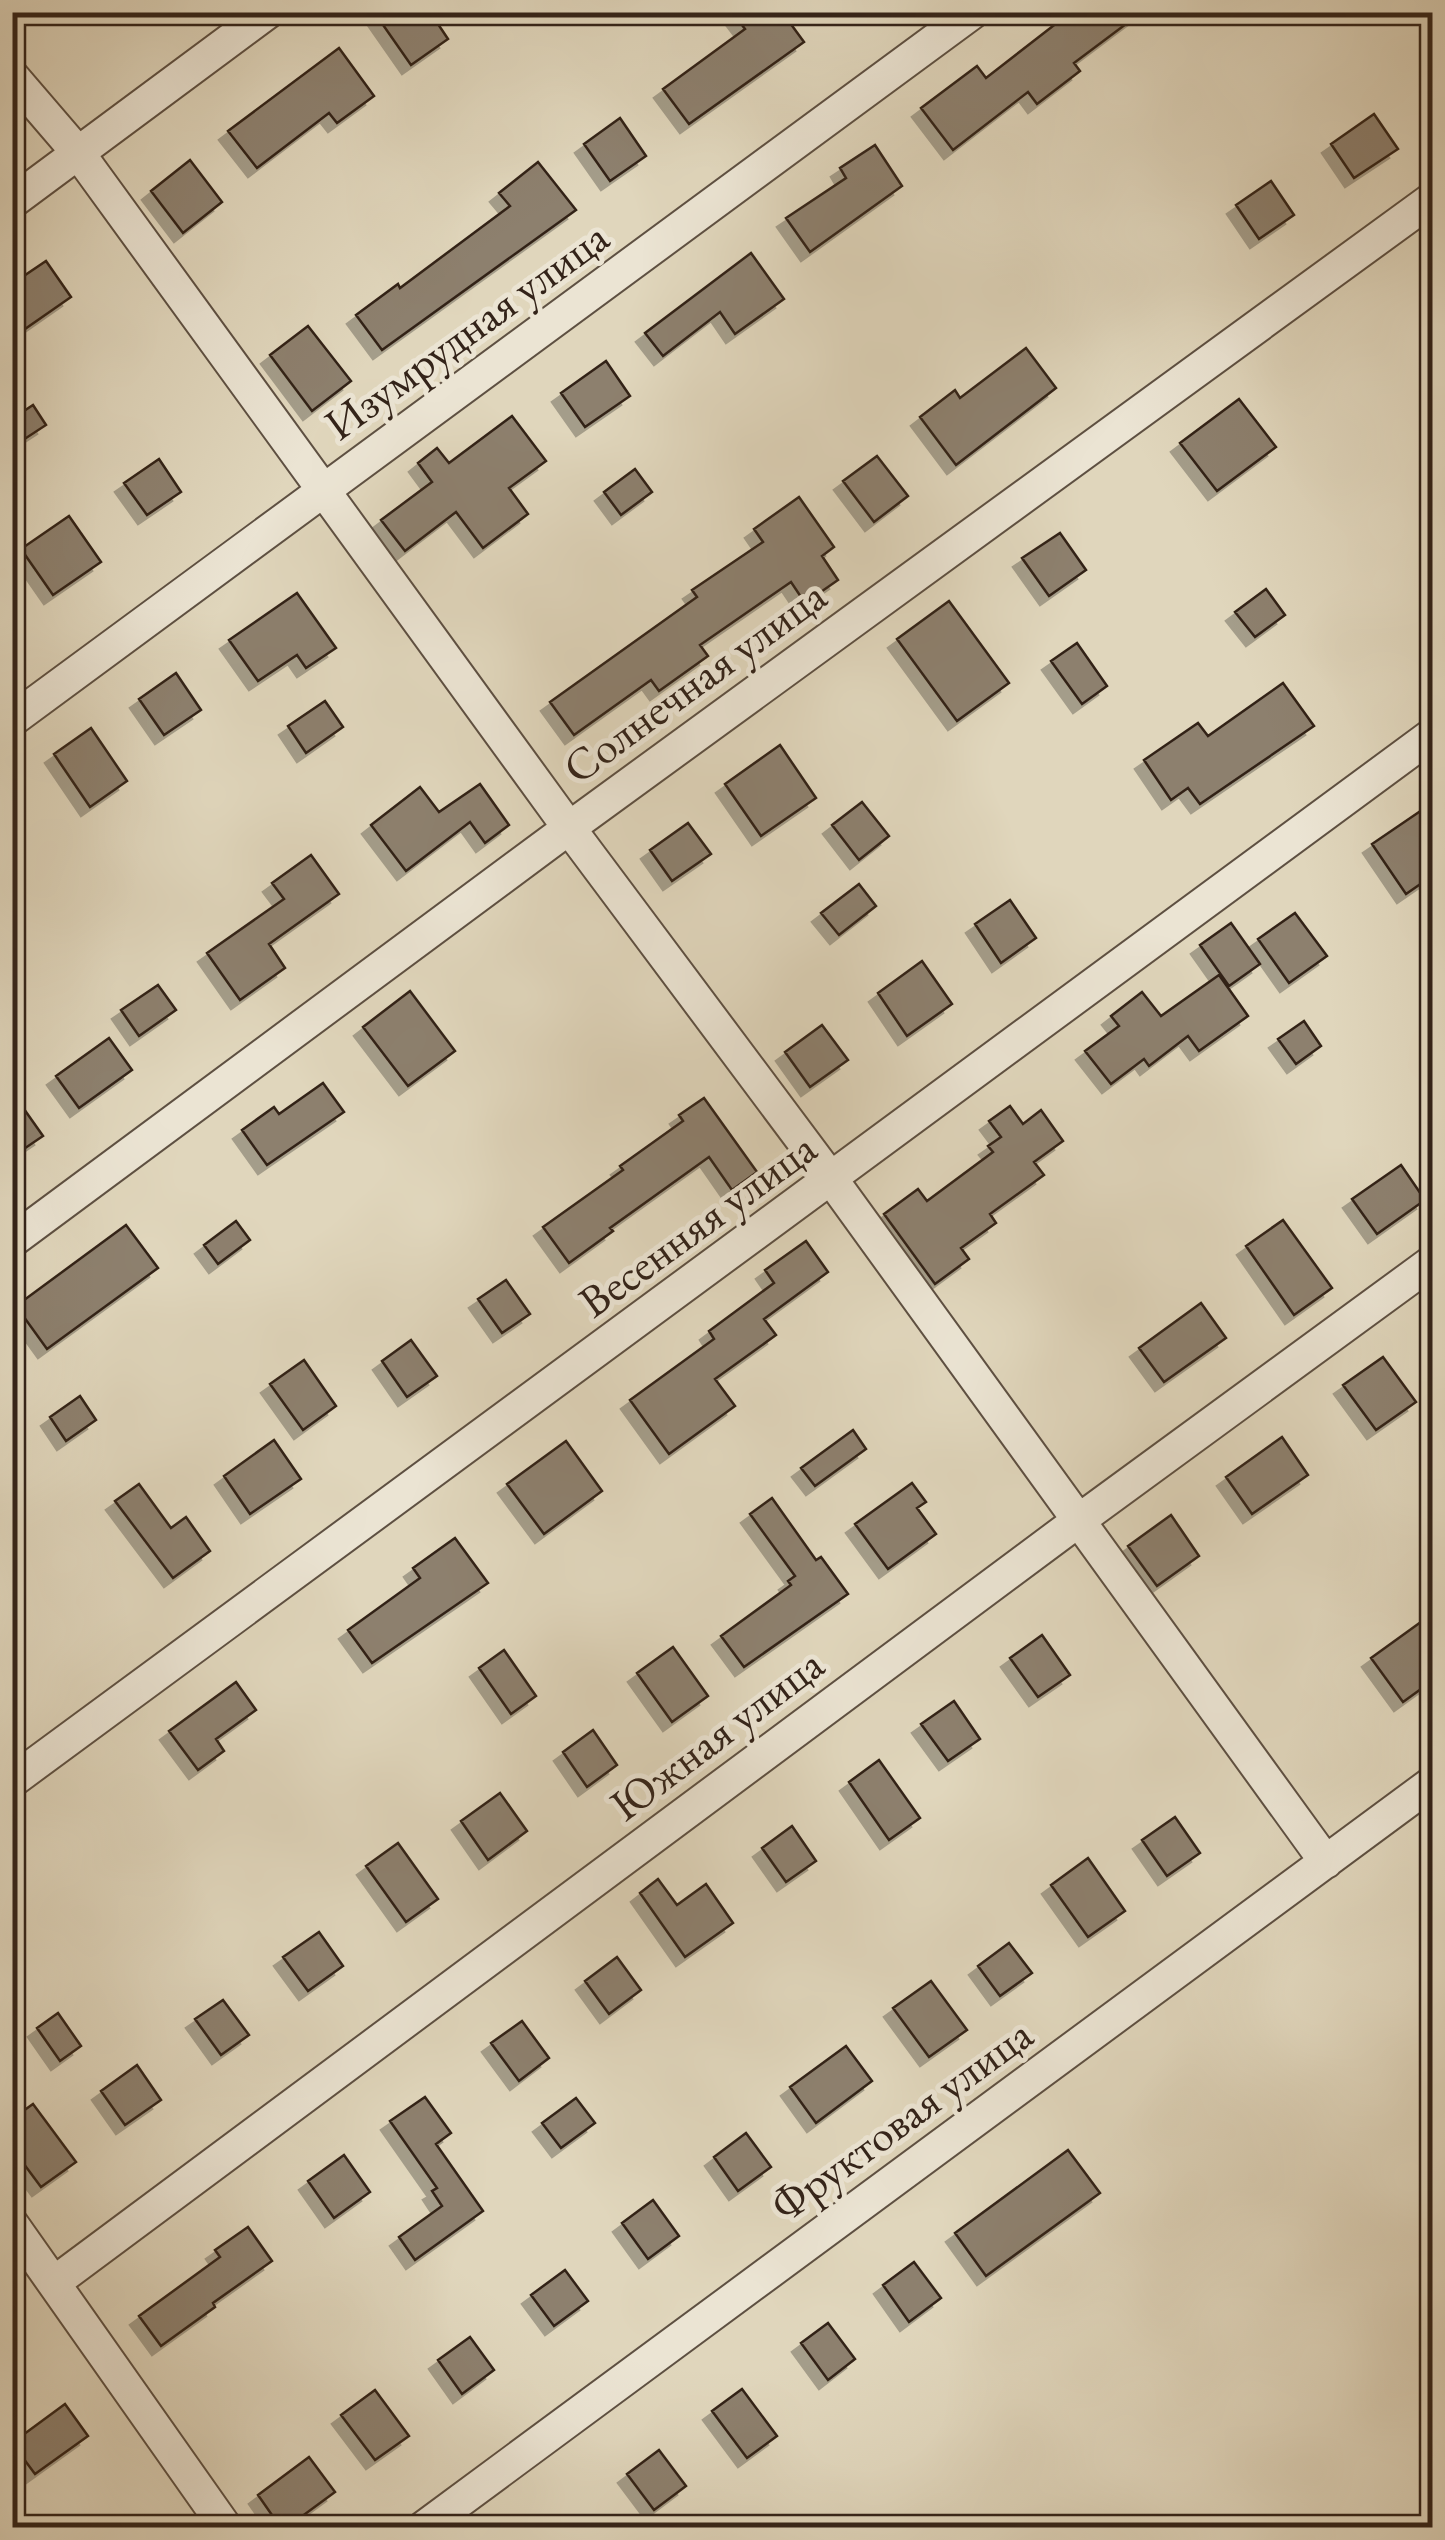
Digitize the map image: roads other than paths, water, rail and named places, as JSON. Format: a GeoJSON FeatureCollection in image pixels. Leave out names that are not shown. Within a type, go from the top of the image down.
{"type":"FeatureCollection","features":[{"type":"Feature","properties":{"kind":"street"},"geometry":{"type":"LineString","coordinates":[[12,202],[268,12]]}},
{"type":"Feature","properties":{"kind":"street","name":"Изумрудная улица"},"geometry":{"type":"LineString","coordinates":[[12,720],[973,12]]}},
{"type":"Feature","properties":{"kind":"street"},"geometry":{"type":"LineString","coordinates":[[12,76],[79,154],[569,828],[832,1180],[1326,1862]]}},
{"type":"Feature","properties":{"kind":"street","name":"Солнечная улица"},"geometry":{"type":"LineString","coordinates":[[12,1241],[569,828],[1432,199]]}},
{"type":"Feature","properties":{"kind":"street","name":"Весенняя улица"},"geometry":{"type":"LineString","coordinates":[[12,1781],[1432,735]]}},
{"type":"Feature","properties":{"kind":"street","name":"Южная улица"},"geometry":{"type":"LineString","coordinates":[[55,2282],[1432,1262]]}},
{"type":"Feature","properties":{"kind":"street","name":"Фруктовая улица"},"geometry":{"type":"LineString","coordinates":[[424,2528],[1432,1783]]}},
{"type":"Feature","properties":{"kind":"street"},"geometry":{"type":"LineString","coordinates":[[12,2224],[226,2528]]}}]}
